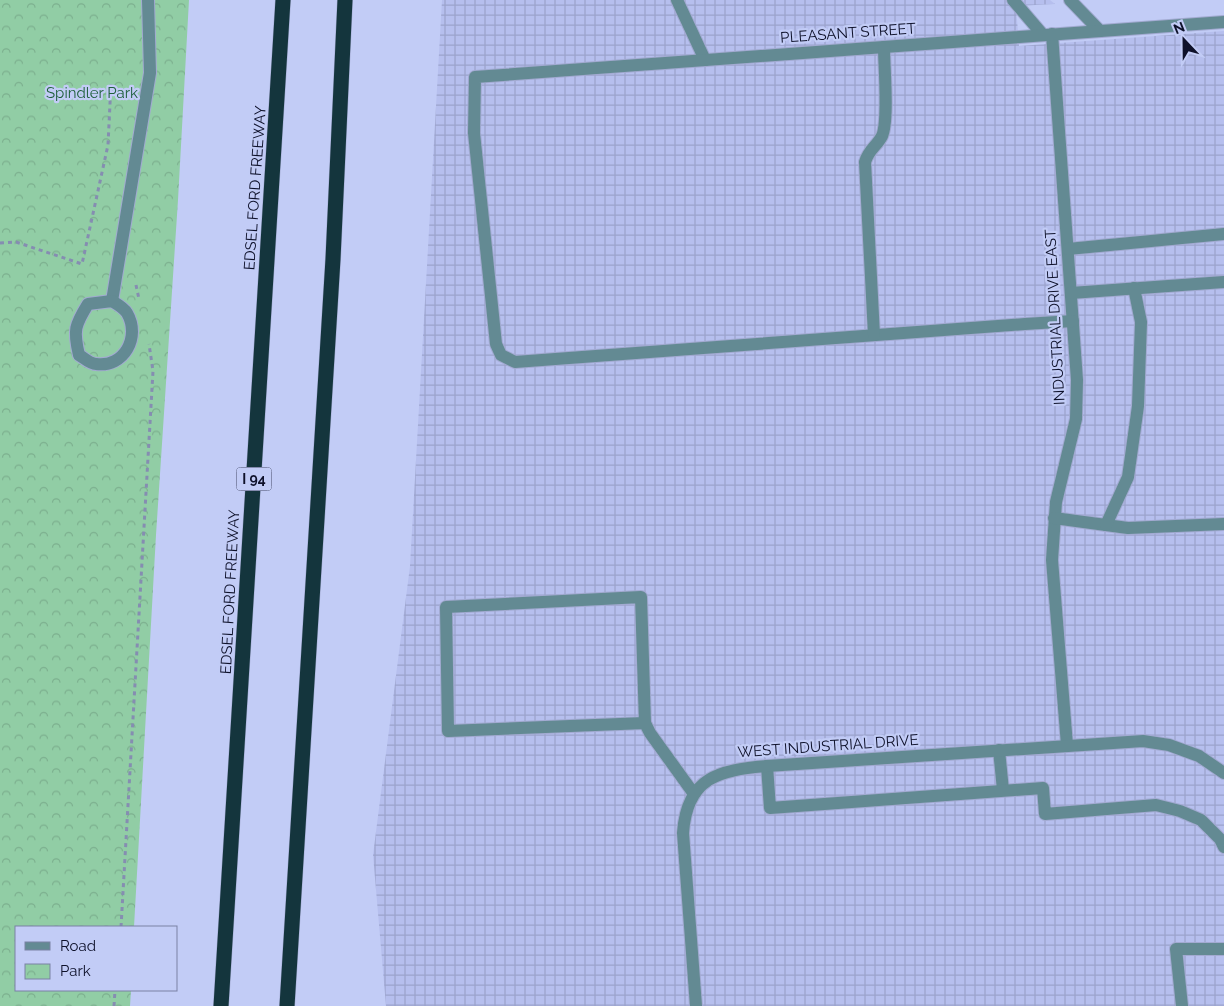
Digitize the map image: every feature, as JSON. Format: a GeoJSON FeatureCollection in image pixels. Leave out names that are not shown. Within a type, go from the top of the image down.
{"type":"FeatureCollection","features":[{"type":"Feature","properties":{"kind":"highway","name":"EDSEL FORD FREEWAY"},"geometry":{"type":"LineString","coordinates":[[221,1006],[283,0]]}},
{"type":"Feature","properties":{"kind":"highway"},"geometry":{"type":"LineString","coordinates":[[287,1006],[333,259],[346,0]]}},
{"type":"Feature","properties":{"kind":"street"},"geometry":{"type":"LineString","coordinates":[[112,301],[150,73],[148,0]]}},
{"type":"Feature","properties":{"kind":"street"},"geometry":{"type":"LineString","coordinates":[[677,0],[705,60]]}},
{"type":"Feature","properties":{"kind":"street"},"geometry":{"type":"LineString","coordinates":[[1013,0],[1047,35]]}},
{"type":"Feature","properties":{"kind":"street"},"geometry":{"type":"LineString","coordinates":[[1070,0],[1100,31]]}},
{"type":"Feature","properties":{"kind":"street","name":"PLEASANT STREET"},"geometry":{"type":"LineString","coordinates":[[874,335],[515,362],[501,355],[496,344],[474,133],[474,77],[1224,22]]}},
{"type":"Feature","properties":{"kind":"street","name":"INDUSTRIAL DRIVE EAST"},"geometry":{"type":"LineString","coordinates":[[1047,35],[1068,249],[1077,380],[1076,419],[1056,502],[1052,560],[1067,745]]}},
{"type":"Feature","properties":{"kind":"street"},"geometry":{"type":"LineString","coordinates":[[884,47],[885,122],[881,137],[868,153],[865,162],[874,335],[1073,322]]}},
{"type":"Feature","properties":{"kind":"street"},"geometry":{"type":"LineString","coordinates":[[1068,249],[1224,234]]}},
{"type":"Feature","properties":{"kind":"street"},"geometry":{"type":"LineString","coordinates":[[1071,293],[1224,282]]}},
{"type":"Feature","properties":{"kind":"street"},"geometry":{"type":"LineString","coordinates":[[1106,525],[1128,477],[1138,406],[1140,322],[1134,288]]}},
{"type":"Feature","properties":{"kind":"street"},"geometry":{"type":"LineString","coordinates":[[112,301],[127,312],[132,338],[126,354],[112,364],[94,364],[79,355],[75,338],[77,321],[88,304],[112,301]]}},
{"type":"Feature","properties":{"kind":"street"},"geometry":{"type":"LineString","coordinates":[[1054,518],[1128,528],[1224,524]]}},
{"type":"Feature","properties":{"kind":"street"},"geometry":{"type":"LineString","coordinates":[[645,723],[448,731],[446,606],[642,597],[645,723],[650,733],[694,794]]}},
{"type":"Feature","properties":{"kind":"street","name":"WEST INDUSTRIAL DRIVE"},"geometry":{"type":"LineString","coordinates":[[696,1006],[683,833],[684,818],[694,794],[704,783],[717,775],[735,769],[767,766],[1143,741],[1168,745],[1199,756],[1224,774]]}},
{"type":"Feature","properties":{"kind":"street"},"geometry":{"type":"LineString","coordinates":[[999,750],[1003,790]]}},
{"type":"Feature","properties":{"kind":"street"},"geometry":{"type":"LineString","coordinates":[[767,766],[770,808],[1044,788],[1045,814],[1156,805],[1180,811],[1201,820],[1224,847]]}},
{"type":"Feature","properties":{"kind":"street"},"geometry":{"type":"LineString","coordinates":[[1182,1006],[1176,949],[1224,949]]}},
{"type":"Feature","properties":{"kind":"path"},"geometry":{"type":"LineString","coordinates":[[0,243],[16,242],[82,264],[108,145],[111,83]]}},
{"type":"Feature","properties":{"kind":"path"},"geometry":{"type":"LineString","coordinates":[[136,285],[140,301]]}},
{"type":"Feature","properties":{"kind":"path"},"geometry":{"type":"LineString","coordinates":[[121,926],[153,371],[149,342]]}},
{"type":"Feature","properties":{"kind":"path"},"geometry":{"type":"LineString","coordinates":[[114,1006],[115,991]]}},
{"type":"Feature","properties":{"kind":"shaded area"},"geometry":{"type":"Polygon","coordinates":[[[442,0],[1050,0],[1055,4],[1016,6],[1019,46],[1224,31],[1224,1006],[386,1006],[373,855],[410,566],[442,0]]]}},
{"type":"Feature","properties":{"kind":"green space","name":"Spindler Park"},"geometry":{"type":"Polygon","coordinates":[[[0,0],[189,0],[134,926],[15,926],[15,991],[131,991],[130,1006],[0,1006],[0,0]]]}}]}
